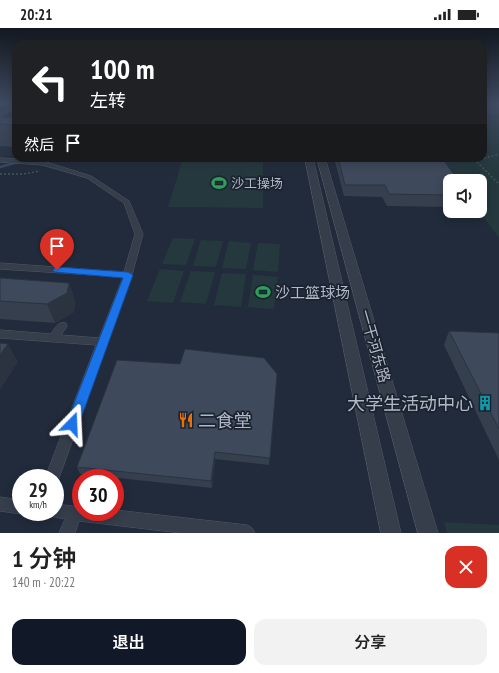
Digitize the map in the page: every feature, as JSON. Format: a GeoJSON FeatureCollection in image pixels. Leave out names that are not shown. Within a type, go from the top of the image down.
{"type":"FeatureCollection","features":[{"type":"Feature","properties":{"kind":"street"},"geometry":{"type":"LineString","coordinates":[[0,160],[12,160]]}},
{"type":"Feature","properties":{"kind":"street"},"geometry":{"type":"LineString","coordinates":[[26,162],[47,164],[89,177],[127,202],[139,234],[128,275],[55,469]]}},
{"type":"Feature","properties":{"kind":"street","name":"一干河东路"},"geometry":{"type":"LineString","coordinates":[[310,162],[391,533]]}},
{"type":"Feature","properties":{"kind":"street","name":"一干河东路"},"geometry":{"type":"LineString","coordinates":[[322,162],[428,533]]}},
{"type":"Feature","properties":{"kind":"street"},"geometry":{"type":"LineString","coordinates":[[0,266],[128,275]]}},
{"type":"Feature","properties":{"kind":"street"},"geometry":{"type":"LineString","coordinates":[[54,338],[62,326]]}},
{"type":"Feature","properties":{"kind":"street"},"geometry":{"type":"LineString","coordinates":[[0,334],[103,342]]}},
{"type":"Feature","properties":{"kind":"street"},"geometry":{"type":"LineString","coordinates":[[7,348],[15,336]]}},
{"type":"Feature","properties":{"kind":"street"},"geometry":{"type":"LineString","coordinates":[[0,504],[12,506]]}},
{"type":"Feature","properties":{"kind":"street"},"geometry":{"type":"LineString","coordinates":[[124,519],[247,533]]}},
{"type":"Feature","properties":{"kind":"street"},"geometry":{"type":"LineString","coordinates":[[67,533],[72,520]]}},
{"type":"Feature","properties":{"kind":"path"},"geometry":{"type":"LineString","coordinates":[[487,156],[499,154]]}},
{"type":"Feature","properties":{"kind":"path"},"geometry":{"type":"LineString","coordinates":[[477,162],[499,184]]}},
{"type":"Feature","properties":{"kind":"path"},"geometry":{"type":"LineString","coordinates":[[0,174],[23,174],[45,170],[47,164]]}},
{"type":"Feature","properties":{"kind":"green space"},"geometry":{"type":"Polygon","coordinates":[[[487,127],[499,127],[499,238],[484,218],[487,218],[487,174],[451,174],[442,162],[487,162],[487,127]]]}},
{"type":"Feature","properties":{"kind":"green space","name":"沙工操场"},"geometry":{"type":"Polygon","coordinates":[[[182,162],[263,162],[263,208],[168,207],[182,162]]]}},
{"type":"Feature","properties":{"kind":"green space"},"geometry":{"type":"Polygon","coordinates":[[[173,238],[195,239],[186,265],[162,264],[173,238]]]}},
{"type":"Feature","properties":{"kind":"green space"},"geometry":{"type":"Polygon","coordinates":[[[201,240],[223,241],[216,267],[193,266],[201,240]]]}},
{"type":"Feature","properties":{"kind":"green space"},"geometry":{"type":"Polygon","coordinates":[[[229,241],[251,243],[246,269],[222,268],[229,241]]]}},
{"type":"Feature","properties":{"kind":"green space"},"geometry":{"type":"Polygon","coordinates":[[[258,243],[280,244],[278,272],[253,270],[258,243]]]}},
{"type":"Feature","properties":{"kind":"green space"},"geometry":{"type":"Polygon","coordinates":[[[160,269],[184,271],[173,303],[147,301],[160,269]]]}},
{"type":"Feature","properties":{"kind":"green space"},"geometry":{"type":"Polygon","coordinates":[[[191,271],[215,272],[206,304],[180,302],[191,271]]]}},
{"type":"Feature","properties":{"kind":"green space"},"geometry":{"type":"Polygon","coordinates":[[[222,273],[246,274],[241,307],[214,305],[222,273]]]}},
{"type":"Feature","properties":{"kind":"green space","name":"沙工篮球场"},"geometry":{"type":"Polygon","coordinates":[[[253,275],[278,277],[274,309],[248,307],[253,275]]]}},
{"type":"Feature","properties":{"kind":"green space"},"geometry":{"type":"Polygon","coordinates":[[[444,522],[499,525],[499,533],[447,533],[444,522]]]}},
{"type":"Feature","properties":{"kind":"building"},"geometry":{"type":"Polygon","coordinates":[[[339,162],[445,162],[454,174],[443,174],[443,195],[389,194],[385,185],[345,185],[339,162]]]}},
{"type":"Feature","properties":{"kind":"building"},"geometry":{"type":"Polygon","coordinates":[[[0,278],[69,283],[67,293],[47,304],[0,301],[0,278]]]}},
{"type":"Feature","properties":{"kind":"building"},"geometry":{"type":"Polygon","coordinates":[[[449,331],[499,333],[499,429],[449,331]]]}},
{"type":"Feature","properties":{"kind":"building"},"geometry":{"type":"Polygon","coordinates":[[[0,343],[8,344],[0,355],[0,343]]]}},
{"type":"Feature","properties":{"kind":"building","name":"二食堂"},"geometry":{"type":"Polygon","coordinates":[[[185,349],[264,358],[277,374],[270,458],[215,452],[211,481],[124,472],[124,469],[77,467],[117,360],[180,364],[185,349]]]}},
{"type":"Feature","properties":{"kind":"waterway"},"geometry":{"type":"LineString","coordinates":[[0,167],[18,162]]}},
{"type":"Feature","properties":{"kind":"place","name":"沙工操场"},"geometry":{"type":"Point","coordinates":[219,183]}},
{"type":"Feature","properties":{"kind":"place","name":"沙工篮球场"},"geometry":{"type":"Point","coordinates":[263,292]}},
{"type":"Feature","properties":{"kind":"place","name":"大学生活动中心"},"geometry":{"type":"Point","coordinates":[485,403]}},
{"type":"Feature","properties":{"kind":"place","name":"二食堂"},"geometry":{"type":"Point","coordinates":[186,420]}},
{"type":"Feature","properties":{"kind":"route"},"geometry":{"type":"LineString","coordinates":[[57,270],[128,275],[72,424]]}}]}
